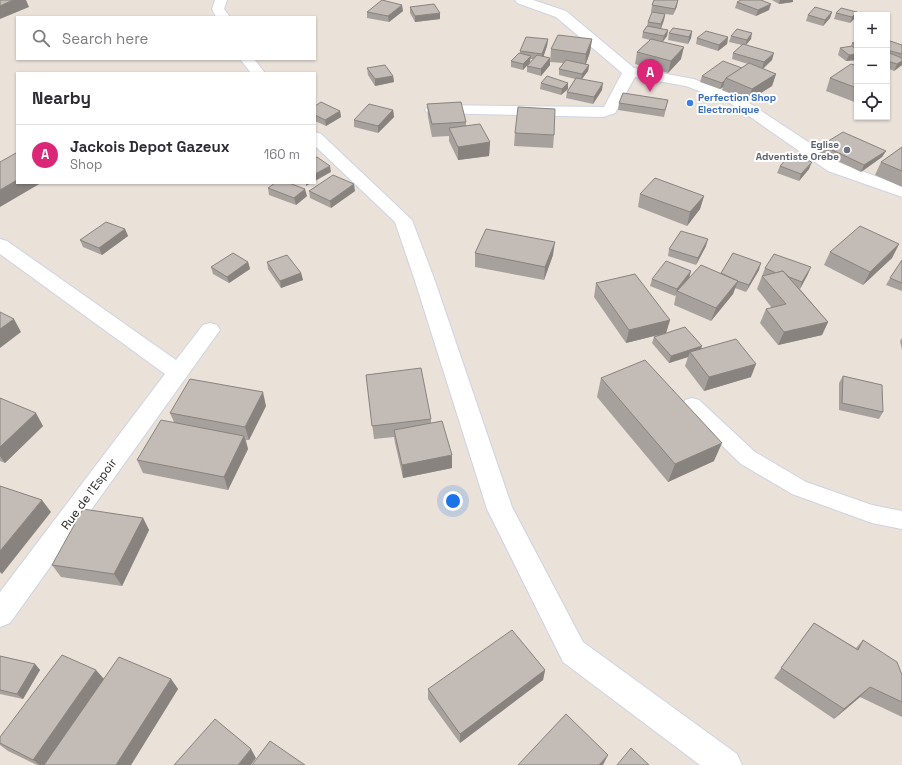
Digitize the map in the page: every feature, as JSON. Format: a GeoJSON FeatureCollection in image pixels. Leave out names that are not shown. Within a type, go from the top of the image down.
{"type":"FeatureCollection","features":[{"type":"Feature","properties":{"kind":"street"},"geometry":{"type":"LineString","coordinates":[[221,0],[218,9],[222,16]]}},
{"type":"Feature","properties":{"kind":"street"},"geometry":{"type":"LineString","coordinates":[[521,0],[561,14],[630,72],[689,82],[735,100],[834,167],[902,192]]}},
{"type":"Feature","properties":{"kind":"street"},"geometry":{"type":"LineString","coordinates":[[248,60],[257,72]]}},
{"type":"Feature","properties":{"kind":"street"},"geometry":{"type":"LineString","coordinates":[[430,110],[603,112],[610,110],[630,72]]}},
{"type":"Feature","properties":{"kind":"street"},"geometry":{"type":"LineString","coordinates":[[316,138],[403,220],[425,281],[500,508],[573,652],[726,765]]}},
{"type":"Feature","properties":{"kind":"street"},"geometry":{"type":"LineString","coordinates":[[0,244],[179,373]]}},
{"type":"Feature","properties":{"kind":"street","name":"Rue de l'Espoir"},"geometry":{"type":"LineString","coordinates":[[0,614],[210,330]]}},
{"type":"Feature","properties":{"kind":"lane"},"geometry":{"type":"LineString","coordinates":[[692,405],[748,458],[799,488],[872,514],[902,520]]}},
{"type":"Feature","properties":{"kind":"building"},"geometry":{"type":"Polygon","coordinates":[[[0,0],[13,0],[0,6],[0,0]]]}},
{"type":"Feature","properties":{"kind":"building"},"geometry":{"type":"Polygon","coordinates":[[[382,0],[402,5],[388,16],[367,12],[382,0]]]}},
{"type":"Feature","properties":{"kind":"building"},"geometry":{"type":"Polygon","coordinates":[[[654,0],[678,0],[675,9],[652,5],[654,0]]]}},
{"type":"Feature","properties":{"kind":"building"},"geometry":{"type":"Polygon","coordinates":[[[741,0],[761,0],[771,4],[758,10],[737,2],[741,0]]]}},
{"type":"Feature","properties":{"kind":"building"},"geometry":{"type":"Polygon","coordinates":[[[434,4],[440,13],[415,16],[410,7],[434,4]]]}},
{"type":"Feature","properties":{"kind":"building"},"geometry":{"type":"Polygon","coordinates":[[[815,7],[832,12],[825,20],[808,15],[815,7]]]}},
{"type":"Feature","properties":{"kind":"building"},"geometry":{"type":"Polygon","coordinates":[[[841,8],[857,12],[854,12],[852,17],[836,13],[841,8]]]}},
{"type":"Feature","properties":{"kind":"building"},"geometry":{"type":"Polygon","coordinates":[[[652,12],[665,14],[661,24],[648,22],[652,12]]]}},
{"type":"Feature","properties":{"kind":"building"},"geometry":{"type":"Polygon","coordinates":[[[647,26],[668,30],[664,36],[643,32],[647,26]]]}},
{"type":"Feature","properties":{"kind":"building"},"geometry":{"type":"Polygon","coordinates":[[[673,28],[692,31],[689,37],[669,33],[673,28]]]}},
{"type":"Feature","properties":{"kind":"building"},"geometry":{"type":"Polygon","coordinates":[[[737,29],[752,33],[747,40],[731,36],[737,29]]]}},
{"type":"Feature","properties":{"kind":"building"},"geometry":{"type":"Polygon","coordinates":[[[706,31],[728,37],[719,45],[697,38],[706,31]]]}},
{"type":"Feature","properties":{"kind":"building"},"geometry":{"type":"Polygon","coordinates":[[[558,35],[592,39],[586,54],[551,49],[558,35]]]}},
{"type":"Feature","properties":{"kind":"building"},"geometry":{"type":"Polygon","coordinates":[[[526,37],[548,39],[542,54],[520,51],[526,37]]]}},
{"type":"Feature","properties":{"kind":"building"},"geometry":{"type":"Polygon","coordinates":[[[651,39],[684,47],[671,61],[637,52],[651,39]]]}},
{"type":"Feature","properties":{"kind":"building"},"geometry":{"type":"Polygon","coordinates":[[[890,41],[902,45],[902,54],[890,51],[890,41]]]}},
{"type":"Feature","properties":{"kind":"building"},"geometry":{"type":"Polygon","coordinates":[[[743,44],[774,53],[764,62],[733,53],[743,44]]]}},
{"type":"Feature","properties":{"kind":"building"},"geometry":{"type":"Polygon","coordinates":[[[852,46],[854,48],[854,54],[849,55],[840,48],[852,46]]]}},
{"type":"Feature","properties":{"kind":"building"},"geometry":{"type":"Polygon","coordinates":[[[519,53],[531,56],[523,64],[511,61],[519,53]]]}},
{"type":"Feature","properties":{"kind":"building"},"geometry":{"type":"Polygon","coordinates":[[[890,53],[902,58],[902,61],[897,64],[890,62],[890,53]]]}},
{"type":"Feature","properties":{"kind":"building"},"geometry":{"type":"Polygon","coordinates":[[[537,55],[550,58],[541,69],[527,66],[537,55]]]}},
{"type":"Feature","properties":{"kind":"building"},"geometry":{"type":"Polygon","coordinates":[[[566,60],[589,65],[582,74],[559,69],[566,60]]]}},
{"type":"Feature","properties":{"kind":"building"},"geometry":{"type":"Polygon","coordinates":[[[723,61],[742,68],[726,78],[722,83],[702,76],[723,61]]]}},
{"type":"Feature","properties":{"kind":"building"},"geometry":{"type":"Polygon","coordinates":[[[749,63],[776,74],[752,89],[726,78],[749,63]]]}},
{"type":"Feature","properties":{"kind":"building"},"geometry":{"type":"Polygon","coordinates":[[[851,64],[854,65],[854,87],[830,78],[851,64]]]}},
{"type":"Feature","properties":{"kind":"building"},"geometry":{"type":"Polygon","coordinates":[[[385,65],[393,76],[375,79],[367,68],[385,65]]]}},
{"type":"Feature","properties":{"kind":"building"},"geometry":{"type":"Polygon","coordinates":[[[547,76],[568,83],[562,89],[541,83],[547,76]]]}},
{"type":"Feature","properties":{"kind":"building"},"geometry":{"type":"Polygon","coordinates":[[[576,78],[603,83],[594,97],[567,92],[576,78]]]}},
{"type":"Feature","properties":{"kind":"building"},"geometry":{"type":"Polygon","coordinates":[[[623,93],[668,100],[665,110],[619,103],[623,93]]]}},
{"type":"Feature","properties":{"kind":"building"},"geometry":{"type":"Polygon","coordinates":[[[321,102],[340,111],[325,120],[316,116],[316,105],[321,102]]]}},
{"type":"Feature","properties":{"kind":"building"},"geometry":{"type":"Polygon","coordinates":[[[461,102],[466,122],[432,124],[427,104],[461,102]]]}},
{"type":"Feature","properties":{"kind":"building"},"geometry":{"type":"Polygon","coordinates":[[[369,104],[393,110],[378,126],[354,120],[369,104]]]}},
{"type":"Feature","properties":{"kind":"building"},"geometry":{"type":"Polygon","coordinates":[[[518,107],[555,109],[554,135],[515,133],[518,107]]]}},
{"type":"Feature","properties":{"kind":"building"},"geometry":{"type":"Polygon","coordinates":[[[480,124],[490,142],[458,147],[449,128],[480,124]]]}},
{"type":"Feature","properties":{"kind":"building"},"geometry":{"type":"Polygon","coordinates":[[[843,132],[886,151],[864,165],[822,145],[843,132]]]}},
{"type":"Feature","properties":{"kind":"building"},"geometry":{"type":"Polygon","coordinates":[[[902,147],[902,171],[881,162],[902,147]]]}},
{"type":"Feature","properties":{"kind":"building"},"geometry":{"type":"Polygon","coordinates":[[[16,153],[16,181],[0,190],[0,162],[16,153]]]}},
{"type":"Feature","properties":{"kind":"building"},"geometry":{"type":"Polygon","coordinates":[[[791,154],[812,162],[801,174],[780,166],[791,154]]]}},
{"type":"Feature","properties":{"kind":"building"},"geometry":{"type":"Polygon","coordinates":[[[317,157],[330,166],[316,173],[317,157]]]}},
{"type":"Feature","properties":{"kind":"building"},"geometry":{"type":"Polygon","coordinates":[[[333,175],[354,184],[330,201],[309,191],[333,175]]]}},
{"type":"Feature","properties":{"kind":"building"},"geometry":{"type":"Polygon","coordinates":[[[655,178],[704,196],[690,212],[640,194],[655,178]]]}},
{"type":"Feature","properties":{"kind":"building"},"geometry":{"type":"Polygon","coordinates":[[[274,184],[292,184],[305,189],[294,198],[268,188],[274,184]]]}},
{"type":"Feature","properties":{"kind":"building"},"geometry":{"type":"Polygon","coordinates":[[[106,222],[125,229],[99,248],[80,240],[106,222]]]}},
{"type":"Feature","properties":{"kind":"building"},"geometry":{"type":"Polygon","coordinates":[[[860,226],[899,244],[870,272],[830,252],[860,226]]]}},
{"type":"Feature","properties":{"kind":"building"},"geometry":{"type":"Polygon","coordinates":[[[486,229],[555,242],[545,267],[475,253],[486,229]]]}},
{"type":"Feature","properties":{"kind":"building"},"geometry":{"type":"Polygon","coordinates":[[[681,231],[708,239],[698,258],[669,249],[681,231]]]}},
{"type":"Feature","properties":{"kind":"building"},"geometry":{"type":"Polygon","coordinates":[[[233,253],[248,262],[227,277],[211,267],[233,253]]]}},
{"type":"Feature","properties":{"kind":"building"},"geometry":{"type":"Polygon","coordinates":[[[733,253],[761,263],[749,285],[721,273],[733,253]]]}},
{"type":"Feature","properties":{"kind":"building"},"geometry":{"type":"Polygon","coordinates":[[[774,254],[811,267],[802,282],[789,277],[783,271],[776,273],[765,268],[774,254]]]}},
{"type":"Feature","properties":{"kind":"building"},"geometry":{"type":"Polygon","coordinates":[[[287,255],[301,273],[280,281],[267,262],[287,255]]]}},
{"type":"Feature","properties":{"kind":"building"},"geometry":{"type":"Polygon","coordinates":[[[902,260],[902,283],[890,278],[902,260]]]}},
{"type":"Feature","properties":{"kind":"building"},"geometry":{"type":"Polygon","coordinates":[[[666,261],[691,271],[677,289],[652,279],[666,261]]]}},
{"type":"Feature","properties":{"kind":"building"},"geometry":{"type":"Polygon","coordinates":[[[701,265],[738,281],[716,308],[677,291],[701,265]]]}},
{"type":"Feature","properties":{"kind":"building"},"geometry":{"type":"Polygon","coordinates":[[[783,271],[828,322],[784,332],[766,309],[786,304],[762,276],[783,271]]]}},
{"type":"Feature","properties":{"kind":"building"},"geometry":{"type":"Polygon","coordinates":[[[635,274],[670,320],[629,330],[596,283],[635,274]]]}},
{"type":"Feature","properties":{"kind":"building"},"geometry":{"type":"Polygon","coordinates":[[[0,312],[14,319],[0,329],[0,312]]]}},
{"type":"Feature","properties":{"kind":"building"},"geometry":{"type":"Polygon","coordinates":[[[685,327],[702,346],[671,356],[654,337],[685,327]]]}},
{"type":"Feature","properties":{"kind":"building"},"geometry":{"type":"Polygon","coordinates":[[[736,339],[756,364],[709,377],[690,352],[736,339]]]}},
{"type":"Feature","properties":{"kind":"building"},"geometry":{"type":"Polygon","coordinates":[[[645,360],[722,443],[675,464],[601,378],[645,360]]]}},
{"type":"Feature","properties":{"kind":"building"},"geometry":{"type":"Polygon","coordinates":[[[421,368],[431,419],[372,426],[366,375],[421,368]]]}},
{"type":"Feature","properties":{"kind":"building"},"geometry":{"type":"Polygon","coordinates":[[[843,376],[882,385],[883,412],[842,403],[843,376]]]}},
{"type":"Feature","properties":{"kind":"building"},"geometry":{"type":"Polygon","coordinates":[[[190,379],[263,392],[245,427],[170,413],[190,379]]]}},
{"type":"Feature","properties":{"kind":"building"},"geometry":{"type":"Polygon","coordinates":[[[0,398],[36,413],[0,447],[0,398]]]}},
{"type":"Feature","properties":{"kind":"building"},"geometry":{"type":"Polygon","coordinates":[[[161,420],[244,436],[224,477],[137,460],[161,420]]]}},
{"type":"Feature","properties":{"kind":"building"},"geometry":{"type":"Polygon","coordinates":[[[442,421],[452,455],[402,465],[394,430],[442,421]]]}},
{"type":"Feature","properties":{"kind":"building"},"geometry":{"type":"Polygon","coordinates":[[[0,486],[42,500],[0,551],[0,486]]]}},
{"type":"Feature","properties":{"kind":"building"},"geometry":{"type":"Polygon","coordinates":[[[83,509],[143,518],[114,574],[52,565],[83,509]]]}},
{"type":"Feature","properties":{"kind":"building"},"geometry":{"type":"Polygon","coordinates":[[[814,623],[858,650],[863,640],[897,662],[902,675],[902,702],[870,687],[844,709],[781,668],[814,623]]]}},
{"type":"Feature","properties":{"kind":"building"},"geometry":{"type":"Polygon","coordinates":[[[512,630],[545,670],[460,734],[428,689],[512,630]]]}},
{"type":"Feature","properties":{"kind":"building"},"geometry":{"type":"Polygon","coordinates":[[[62,655],[96,670],[33,760],[0,743],[0,737],[62,655]]]}},
{"type":"Feature","properties":{"kind":"building"},"geometry":{"type":"Polygon","coordinates":[[[0,656],[35,664],[17,694],[0,690],[0,656]]]}},
{"type":"Feature","properties":{"kind":"building"},"geometry":{"type":"Polygon","coordinates":[[[119,657],[171,679],[116,765],[44,765],[119,657]]]}},
{"type":"Feature","properties":{"kind":"building"},"geometry":{"type":"Polygon","coordinates":[[[566,714],[608,755],[599,765],[518,765],[566,714]]]}},
{"type":"Feature","properties":{"kind":"building"},"geometry":{"type":"Polygon","coordinates":[[[215,719],[251,749],[238,765],[174,765],[215,719]]]}},
{"type":"Feature","properties":{"kind":"building"},"geometry":{"type":"Polygon","coordinates":[[[270,741],[305,765],[252,765],[270,741]]]}},
{"type":"Feature","properties":{"kind":"building"},"geometry":{"type":"Polygon","coordinates":[[[631,748],[649,765],[617,765],[631,748]]]}},
{"type":"Feature","properties":{"kind":"place","name":"Jackois Depot Gazeux"},"geometry":{"type":"Point","coordinates":[650,92]}},
{"type":"Feature","properties":{"kind":"place","name":"Perfection Shop Electronique"},"geometry":{"type":"Point","coordinates":[690,103]}},
{"type":"Feature","properties":{"kind":"place","name":"Eglise Adventiste Orebe"},"geometry":{"type":"Point","coordinates":[847,150]}}]}
